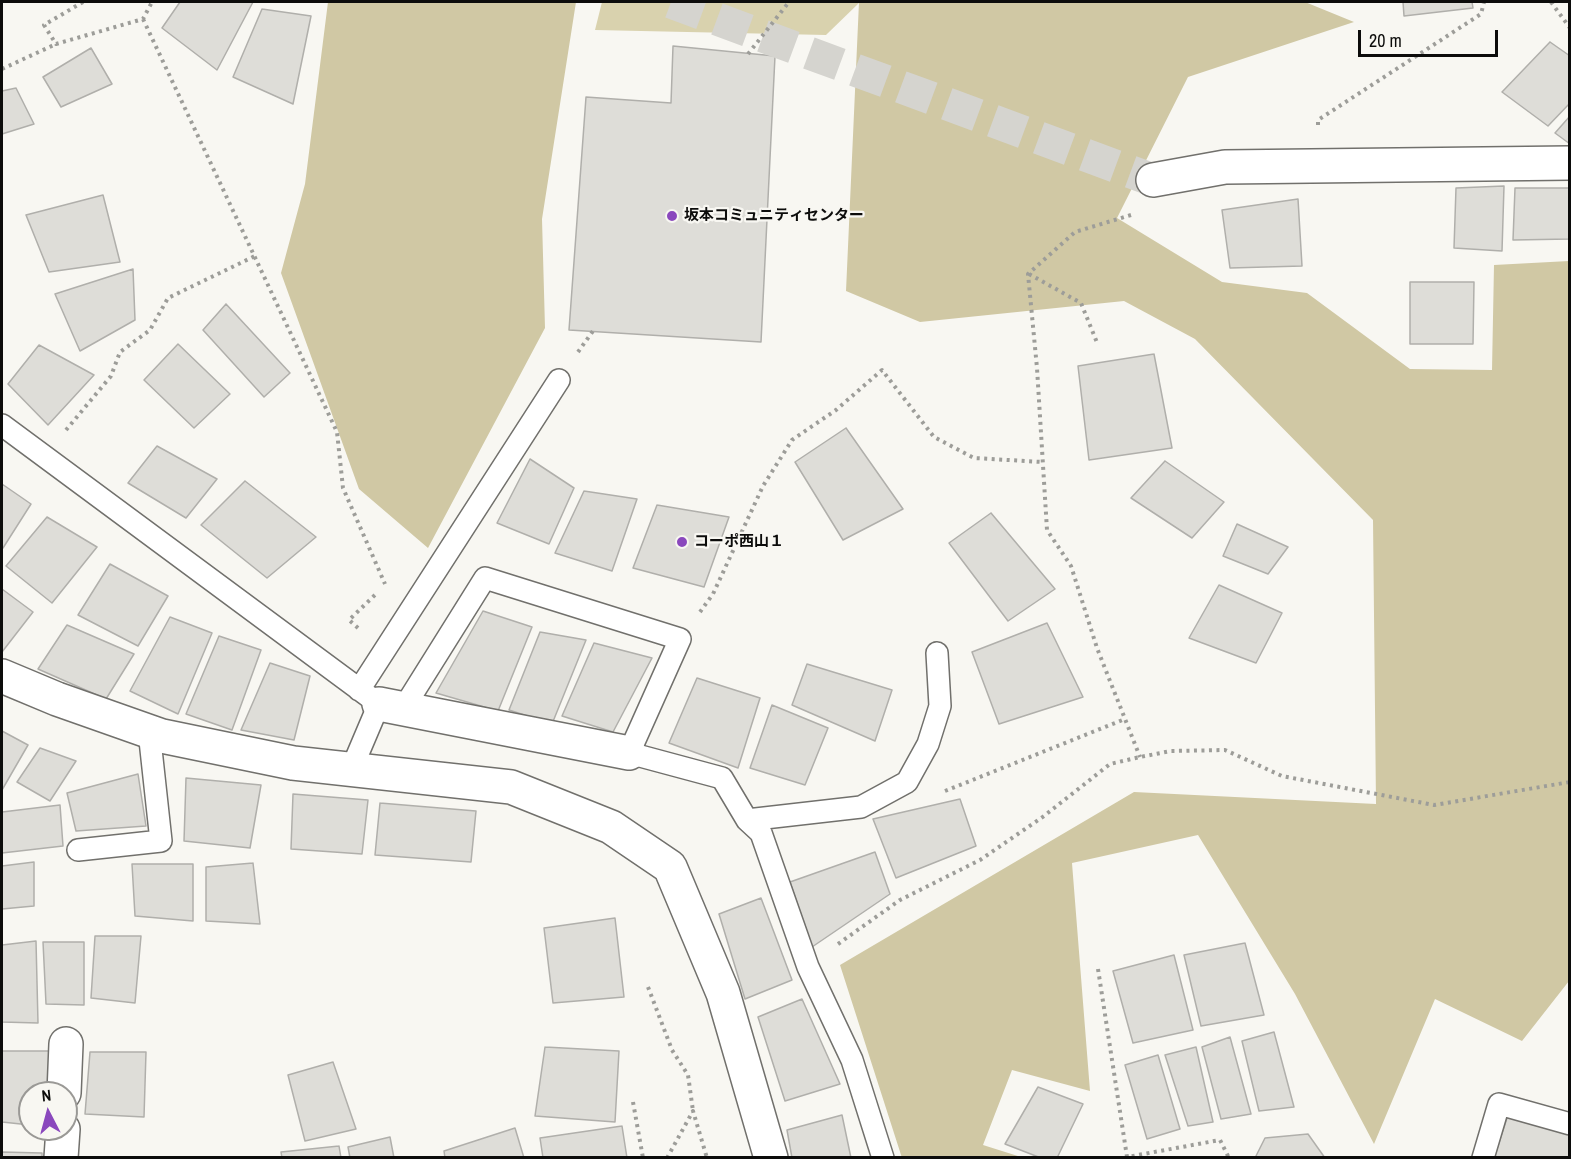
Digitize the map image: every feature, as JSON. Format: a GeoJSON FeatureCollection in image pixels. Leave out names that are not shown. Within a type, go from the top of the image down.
{"type":"FeatureCollection","features":[{"type":"Feature","properties":{"kind":"street"},"geometry":{"type":"LineString","coordinates":[[1153,180],[1226,167],[1311,168],[1569,163]]}},
{"type":"Feature","properties":{"kind":"street"},"geometry":{"type":"LineString","coordinates":[[2,676],[57,699],[148,731],[293,763],[511,787],[611,827],[670,867],[723,993],[771,1158]]}},
{"type":"Feature","properties":{"kind":"street"},"geometry":{"type":"LineString","coordinates":[[380,701],[629,753]]}},
{"type":"Feature","properties":{"kind":"street"},"geometry":{"type":"LineString","coordinates":[[64,1081],[66,1044]]}},
{"type":"Feature","properties":{"kind":"street"},"geometry":{"type":"LineString","coordinates":[[61,1158],[62,1141]]}},
{"type":"Feature","properties":{"kind":"lane"},"geometry":{"type":"LineString","coordinates":[[380,701],[384,653],[559,380]]}},
{"type":"Feature","properties":{"kind":"lane"},"geometry":{"type":"LineString","coordinates":[[2,425],[43,458],[380,701]]}},
{"type":"Feature","properties":{"kind":"lane"},"geometry":{"type":"LineString","coordinates":[[351,770],[380,701],[485,578],[680,639],[629,753],[722,778],[747,820],[761,833],[808,967],[852,1060],[883,1158]]}},
{"type":"Feature","properties":{"kind":"lane"},"geometry":{"type":"LineString","coordinates":[[747,820],[861,807],[907,782],[928,744],[940,706],[937,653]]}},
{"type":"Feature","properties":{"kind":"lane"},"geometry":{"type":"LineString","coordinates":[[78,850],[161,841],[148,731]]}},
{"type":"Feature","properties":{"kind":"lane"},"geometry":{"type":"LineString","coordinates":[[1483,1158],[1499,1104],[1569,1125]]}},
{"type":"Feature","properties":{"kind":"path"},"geometry":{"type":"LineString","coordinates":[[56,44],[44,25],[83,2]]}},
{"type":"Feature","properties":{"kind":"path"},"geometry":{"type":"LineString","coordinates":[[2,69],[56,44],[143,19],[152,2]]}},
{"type":"Feature","properties":{"kind":"path"},"geometry":{"type":"LineString","coordinates":[[748,54],[789,2]]}},
{"type":"Feature","properties":{"kind":"path"},"geometry":{"type":"LineString","coordinates":[[1311,168],[1318,120],[1481,14],[1484,2]]}},
{"type":"Feature","properties":{"kind":"path"},"geometry":{"type":"LineString","coordinates":[[1551,2],[1569,28]]}},
{"type":"Feature","properties":{"kind":"path"},"geometry":{"type":"LineString","coordinates":[[143,19],[337,432],[343,488],[385,585],[349,620],[384,653]]}},
{"type":"Feature","properties":{"kind":"path"},"geometry":{"type":"LineString","coordinates":[[1028,274],[1076,232],[1141,212]]}},
{"type":"Feature","properties":{"kind":"path"},"geometry":{"type":"LineString","coordinates":[[43,458],[111,376],[120,352],[150,330],[168,298],[255,256]]}},
{"type":"Feature","properties":{"kind":"path"},"geometry":{"type":"LineString","coordinates":[[1028,274],[1081,303],[1098,345]]}},
{"type":"Feature","properties":{"kind":"path"},"geometry":{"type":"LineString","coordinates":[[1028,274],[1047,530],[1071,566],[1097,648],[1140,757]]}},
{"type":"Feature","properties":{"kind":"path"},"geometry":{"type":"LineString","coordinates":[[680,639],[713,594],[763,486],[792,440],[836,410],[882,370],[934,438],[974,458],[1043,462]]}},
{"type":"Feature","properties":{"kind":"path"},"geometry":{"type":"LineString","coordinates":[[939,793],[1125,719]]}},
{"type":"Feature","properties":{"kind":"path"},"geometry":{"type":"LineString","coordinates":[[808,967],[900,900],[980,860],[1044,816],[1110,764],[1171,751],[1225,750],[1282,776],[1434,805],[1569,782]]}},
{"type":"Feature","properties":{"kind":"path"},"geometry":{"type":"LineString","coordinates":[[1098,969],[1126,1156],[1220,1140],[1229,1158]]}},
{"type":"Feature","properties":{"kind":"path"},"geometry":{"type":"LineString","coordinates":[[648,987],[672,1050],[688,1075],[693,1111],[707,1158]]}},
{"type":"Feature","properties":{"kind":"path"},"geometry":{"type":"LineString","coordinates":[[633,1102],[643,1158]]}},
{"type":"Feature","properties":{"kind":"path"},"geometry":{"type":"LineString","coordinates":[[667,1158],[693,1111]]}},
{"type":"Feature","properties":{"kind":"shaded area"},"geometry":{"type":"Polygon","coordinates":[[[328,2],[576,2],[542,219],[545,328],[428,548],[359,489],[281,273],[305,184],[328,2]]]}},
{"type":"Feature","properties":{"kind":"shaded area"},"geometry":{"type":"Polygon","coordinates":[[[602,2],[860,2],[826,35],[595,30],[602,2]]]}},
{"type":"Feature","properties":{"kind":"shaded area"},"geometry":{"type":"Polygon","coordinates":[[[859,2],[1305,2],[1354,22],[1188,77],[1117,218],[1222,282],[1307,293],[1410,369],[1492,370],[1494,265],[1569,261],[1569,981],[1522,1041],[1435,999],[1374,1144],[1295,994],[1198,835],[1072,863],[1090,1091],[1012,1070],[983,1145],[1021,1157],[902,1158],[840,965],[1134,792],[1376,804],[1373,520],[1195,339],[1124,301],[920,322],[846,291],[859,2]]]}},
{"type":"Feature","properties":{"kind":"building"},"geometry":{"type":"Polygon","coordinates":[[[180,2],[253,2],[217,70],[162,28],[180,2]]]}},
{"type":"Feature","properties":{"kind":"building"},"geometry":{"type":"Polygon","coordinates":[[[1403,2],[1472,2],[1473,8],[1404,16],[1403,2]]]}},
{"type":"Feature","properties":{"kind":"building"},"geometry":{"type":"Polygon","coordinates":[[[262,9],[311,16],[293,104],[233,77],[262,9]]]}},
{"type":"Feature","properties":{"kind":"building"},"geometry":{"type":"Polygon","coordinates":[[[1550,42],[1570,56],[1570,103],[1548,126],[1502,92],[1550,42]]]}},
{"type":"Feature","properties":{"kind":"building","name":"坂本コミュニティセンター"},"geometry":{"type":"Polygon","coordinates":[[[673,46],[775,56],[761,342],[569,330],[586,97],[671,103],[673,46]]]}},
{"type":"Feature","properties":{"kind":"building"},"geometry":{"type":"Polygon","coordinates":[[[91,48],[112,84],[61,107],[43,77],[91,48]]]}},
{"type":"Feature","properties":{"kind":"building"},"geometry":{"type":"Polygon","coordinates":[[[16,88],[34,124],[2,134],[2,91],[16,88]]]}},
{"type":"Feature","properties":{"kind":"building"},"geometry":{"type":"Polygon","coordinates":[[[1570,116],[1570,144],[1555,133],[1570,116]]]}},
{"type":"Feature","properties":{"kind":"building"},"geometry":{"type":"Polygon","coordinates":[[[1504,186],[1502,251],[1454,248],[1456,188],[1504,186]]]}},
{"type":"Feature","properties":{"kind":"building"},"geometry":{"type":"Polygon","coordinates":[[[1515,188],[1570,188],[1570,239],[1513,240],[1515,188]]]}},
{"type":"Feature","properties":{"kind":"building"},"geometry":{"type":"Polygon","coordinates":[[[103,195],[120,262],[49,272],[26,215],[103,195]]]}},
{"type":"Feature","properties":{"kind":"building"},"geometry":{"type":"Polygon","coordinates":[[[1298,199],[1302,266],[1230,268],[1222,210],[1298,199]]]}},
{"type":"Feature","properties":{"kind":"building"},"geometry":{"type":"Polygon","coordinates":[[[133,269],[135,320],[80,351],[55,294],[133,269]]]}},
{"type":"Feature","properties":{"kind":"building"},"geometry":{"type":"Polygon","coordinates":[[[1410,282],[1474,282],[1473,344],[1410,344],[1410,282]]]}},
{"type":"Feature","properties":{"kind":"building"},"geometry":{"type":"Polygon","coordinates":[[[226,304],[290,373],[264,397],[203,330],[226,304]]]}},
{"type":"Feature","properties":{"kind":"building"},"geometry":{"type":"Polygon","coordinates":[[[178,344],[230,394],[194,428],[144,380],[178,344]]]}},
{"type":"Feature","properties":{"kind":"building"},"geometry":{"type":"Polygon","coordinates":[[[39,345],[94,375],[48,425],[8,384],[39,345]]]}},
{"type":"Feature","properties":{"kind":"building"},"geometry":{"type":"Polygon","coordinates":[[[1154,354],[1172,448],[1089,460],[1078,366],[1154,354]]]}},
{"type":"Feature","properties":{"kind":"building"},"geometry":{"type":"Polygon","coordinates":[[[846,428],[903,509],[843,540],[795,462],[846,428]]]}},
{"type":"Feature","properties":{"kind":"building"},"geometry":{"type":"Polygon","coordinates":[[[157,446],[217,479],[186,518],[128,483],[157,446]]]}},
{"type":"Feature","properties":{"kind":"building"},"geometry":{"type":"Polygon","coordinates":[[[530,459],[574,488],[549,544],[497,523],[530,459]]]}},
{"type":"Feature","properties":{"kind":"building"},"geometry":{"type":"Polygon","coordinates":[[[1165,461],[1224,502],[1192,538],[1131,498],[1165,461]]]}},
{"type":"Feature","properties":{"kind":"building"},"geometry":{"type":"Polygon","coordinates":[[[245,481],[316,537],[267,578],[201,525],[245,481]]]}},
{"type":"Feature","properties":{"kind":"building"},"geometry":{"type":"Polygon","coordinates":[[[2,484],[31,504],[3,548],[2,547],[2,484]]]}},
{"type":"Feature","properties":{"kind":"building"},"geometry":{"type":"Polygon","coordinates":[[[584,491],[637,499],[612,571],[555,553],[584,491]]]}},
{"type":"Feature","properties":{"kind":"building","name":"コーポ西山１"},"geometry":{"type":"Polygon","coordinates":[[[657,505],[729,517],[704,587],[633,568],[657,505]]]}},
{"type":"Feature","properties":{"kind":"building"},"geometry":{"type":"Polygon","coordinates":[[[991,513],[1055,589],[1008,621],[949,543],[991,513]]]}},
{"type":"Feature","properties":{"kind":"building"},"geometry":{"type":"Polygon","coordinates":[[[47,517],[97,547],[52,603],[6,566],[47,517]]]}},
{"type":"Feature","properties":{"kind":"building"},"geometry":{"type":"Polygon","coordinates":[[[1237,524],[1288,547],[1268,574],[1223,556],[1237,524]]]}},
{"type":"Feature","properties":{"kind":"building"},"geometry":{"type":"Polygon","coordinates":[[[110,564],[168,596],[138,646],[78,615],[110,564]]]}},
{"type":"Feature","properties":{"kind":"building"},"geometry":{"type":"Polygon","coordinates":[[[1219,585],[1282,613],[1256,663],[1189,638],[1219,585]]]}},
{"type":"Feature","properties":{"kind":"building"},"geometry":{"type":"Polygon","coordinates":[[[2,589],[33,612],[2,652],[2,589]]]}},
{"type":"Feature","properties":{"kind":"building"},"geometry":{"type":"Polygon","coordinates":[[[483,611],[532,627],[498,711],[436,693],[483,611]]]}},
{"type":"Feature","properties":{"kind":"building"},"geometry":{"type":"Polygon","coordinates":[[[170,617],[212,633],[178,714],[130,691],[170,617]]]}},
{"type":"Feature","properties":{"kind":"building"},"geometry":{"type":"Polygon","coordinates":[[[1047,623],[1083,697],[999,724],[972,652],[1047,623]]]}},
{"type":"Feature","properties":{"kind":"building"},"geometry":{"type":"Polygon","coordinates":[[[67,625],[134,654],[106,699],[38,669],[67,625]]]}},
{"type":"Feature","properties":{"kind":"building"},"geometry":{"type":"Polygon","coordinates":[[[540,632],[586,640],[552,724],[509,710],[540,632]]]}},
{"type":"Feature","properties":{"kind":"building"},"geometry":{"type":"Polygon","coordinates":[[[219,636],[261,650],[232,730],[186,714],[219,636]]]}},
{"type":"Feature","properties":{"kind":"building"},"geometry":{"type":"Polygon","coordinates":[[[594,643],[652,658],[613,732],[562,716],[594,643]]]}},
{"type":"Feature","properties":{"kind":"building"},"geometry":{"type":"Polygon","coordinates":[[[270,663],[310,676],[294,740],[241,730],[270,663]]]}},
{"type":"Feature","properties":{"kind":"building"},"geometry":{"type":"Polygon","coordinates":[[[807,664],[892,690],[875,741],[792,705],[807,664]]]}},
{"type":"Feature","properties":{"kind":"building"},"geometry":{"type":"Polygon","coordinates":[[[697,678],[760,698],[738,768],[669,743],[697,678]]]}},
{"type":"Feature","properties":{"kind":"building"},"geometry":{"type":"Polygon","coordinates":[[[772,705],[828,728],[805,785],[750,768],[772,705]]]}},
{"type":"Feature","properties":{"kind":"building"},"geometry":{"type":"Polygon","coordinates":[[[2,731],[28,745],[2,790],[2,731]]]}},
{"type":"Feature","properties":{"kind":"building"},"geometry":{"type":"Polygon","coordinates":[[[40,748],[76,761],[50,801],[17,782],[40,748]]]}},
{"type":"Feature","properties":{"kind":"building"},"geometry":{"type":"Polygon","coordinates":[[[138,774],[146,826],[76,831],[67,793],[138,774]]]}},
{"type":"Feature","properties":{"kind":"building"},"geometry":{"type":"Polygon","coordinates":[[[186,778],[261,785],[250,848],[184,841],[186,778]]]}},
{"type":"Feature","properties":{"kind":"building"},"geometry":{"type":"Polygon","coordinates":[[[293,794],[368,800],[362,854],[291,849],[293,794]]]}},
{"type":"Feature","properties":{"kind":"building"},"geometry":{"type":"Polygon","coordinates":[[[960,799],[976,846],[896,878],[873,819],[960,799]]]}},
{"type":"Feature","properties":{"kind":"building"},"geometry":{"type":"Polygon","coordinates":[[[380,803],[476,811],[471,862],[375,855],[380,803]]]}},
{"type":"Feature","properties":{"kind":"building"},"geometry":{"type":"Polygon","coordinates":[[[60,805],[63,846],[2,853],[2,812],[60,805]]]}},
{"type":"Feature","properties":{"kind":"building"},"geometry":{"type":"Polygon","coordinates":[[[875,852],[890,894],[812,947],[790,882],[875,852]]]}},
{"type":"Feature","properties":{"kind":"building"},"geometry":{"type":"Polygon","coordinates":[[[34,862],[34,906],[2,909],[2,866],[34,862]]]}},
{"type":"Feature","properties":{"kind":"building"},"geometry":{"type":"Polygon","coordinates":[[[253,863],[260,924],[206,921],[206,867],[253,863]]]}},
{"type":"Feature","properties":{"kind":"building"},"geometry":{"type":"Polygon","coordinates":[[[132,864],[193,864],[193,921],[135,916],[132,864]]]}},
{"type":"Feature","properties":{"kind":"building"},"geometry":{"type":"Polygon","coordinates":[[[761,898],[792,980],[745,999],[719,914],[761,898]]]}},
{"type":"Feature","properties":{"kind":"building"},"geometry":{"type":"Polygon","coordinates":[[[615,918],[624,997],[553,1003],[544,928],[615,918]]]}},
{"type":"Feature","properties":{"kind":"building"},"geometry":{"type":"Polygon","coordinates":[[[95,936],[141,936],[135,1003],[91,998],[95,936]]]}},
{"type":"Feature","properties":{"kind":"building"},"geometry":{"type":"Polygon","coordinates":[[[36,941],[38,1023],[2,1022],[2,945],[36,941]]]}},
{"type":"Feature","properties":{"kind":"building"},"geometry":{"type":"Polygon","coordinates":[[[43,942],[84,942],[84,1005],[46,1004],[43,942]]]}},
{"type":"Feature","properties":{"kind":"building"},"geometry":{"type":"Polygon","coordinates":[[[1245,943],[1264,1015],[1201,1026],[1184,955],[1245,943]]]}},
{"type":"Feature","properties":{"kind":"building"},"geometry":{"type":"Polygon","coordinates":[[[1174,955],[1193,1030],[1133,1043],[1113,971],[1174,955]]]}},
{"type":"Feature","properties":{"kind":"building"},"geometry":{"type":"Polygon","coordinates":[[[802,999],[840,1084],[785,1101],[758,1017],[802,999]]]}},
{"type":"Feature","properties":{"kind":"building"},"geometry":{"type":"Polygon","coordinates":[[[1274,1032],[1294,1107],[1259,1111],[1242,1041],[1274,1032]]]}},
{"type":"Feature","properties":{"kind":"building"},"geometry":{"type":"Polygon","coordinates":[[[1230,1037],[1251,1114],[1221,1119],[1202,1047],[1230,1037]]]}},
{"type":"Feature","properties":{"kind":"building"},"geometry":{"type":"Polygon","coordinates":[[[545,1047],[619,1051],[615,1122],[535,1116],[545,1047]]]}},
{"type":"Feature","properties":{"kind":"building"},"geometry":{"type":"Polygon","coordinates":[[[1196,1047],[1213,1122],[1188,1126],[1165,1055],[1196,1047]]]}},
{"type":"Feature","properties":{"kind":"building"},"geometry":{"type":"Polygon","coordinates":[[[2,1051],[50,1051],[48,1081],[18,1081],[18,1124],[2,1122],[2,1051]]]}},
{"type":"Feature","properties":{"kind":"building"},"geometry":{"type":"Polygon","coordinates":[[[90,1052],[146,1052],[144,1117],[85,1114],[90,1052]]]}},
{"type":"Feature","properties":{"kind":"building"},"geometry":{"type":"Polygon","coordinates":[[[1158,1055],[1180,1129],[1147,1139],[1125,1065],[1158,1055]]]}},
{"type":"Feature","properties":{"kind":"building"},"geometry":{"type":"Polygon","coordinates":[[[333,1062],[356,1129],[305,1141],[288,1075],[333,1062]]]}},
{"type":"Feature","properties":{"kind":"building"},"geometry":{"type":"Polygon","coordinates":[[[1038,1087],[1083,1104],[1057,1158],[1041,1158],[1005,1144],[1038,1087]]]}},
{"type":"Feature","properties":{"kind":"building"},"geometry":{"type":"Polygon","coordinates":[[[1509,1112],[1570,1130],[1570,1158],[1494,1158],[1509,1112]]]}},
{"type":"Feature","properties":{"kind":"building"},"geometry":{"type":"Polygon","coordinates":[[[842,1115],[851,1158],[792,1158],[787,1130],[842,1115]]]}},
{"type":"Feature","properties":{"kind":"building"},"geometry":{"type":"Polygon","coordinates":[[[622,1126],[627,1158],[543,1158],[540,1138],[622,1126]]]}},
{"type":"Feature","properties":{"kind":"building"},"geometry":{"type":"Polygon","coordinates":[[[515,1128],[524,1158],[445,1158],[444,1151],[515,1128]]]}},
{"type":"Feature","properties":{"kind":"building"},"geometry":{"type":"Polygon","coordinates":[[[1308,1134],[1325,1158],[1255,1158],[1265,1138],[1308,1134]]]}},
{"type":"Feature","properties":{"kind":"building"},"geometry":{"type":"Polygon","coordinates":[[[390,1137],[394,1158],[350,1158],[348,1147],[390,1137]]]}},
{"type":"Feature","properties":{"kind":"building"},"geometry":{"type":"Polygon","coordinates":[[[339,1146],[341,1158],[282,1158],[281,1152],[339,1146]]]}},
{"type":"Feature","properties":{"kind":"building"},"geometry":{"type":"Polygon","coordinates":[[[2,1152],[42,1153],[42,1158],[2,1158],[2,1152]]]}},
{"type":"Feature","properties":{"kind":"tunnel"},"geometry":{"type":"LineString","coordinates":[[671,2],[1153,180]]}},
{"type":"Feature","properties":{"kind":"place","name":"坂本コミュニティセンター"},"geometry":{"type":"Point","coordinates":[672,216]}},
{"type":"Feature","properties":{"kind":"place","name":"コーポ西山１"},"geometry":{"type":"Point","coordinates":[682,542]}}]}
